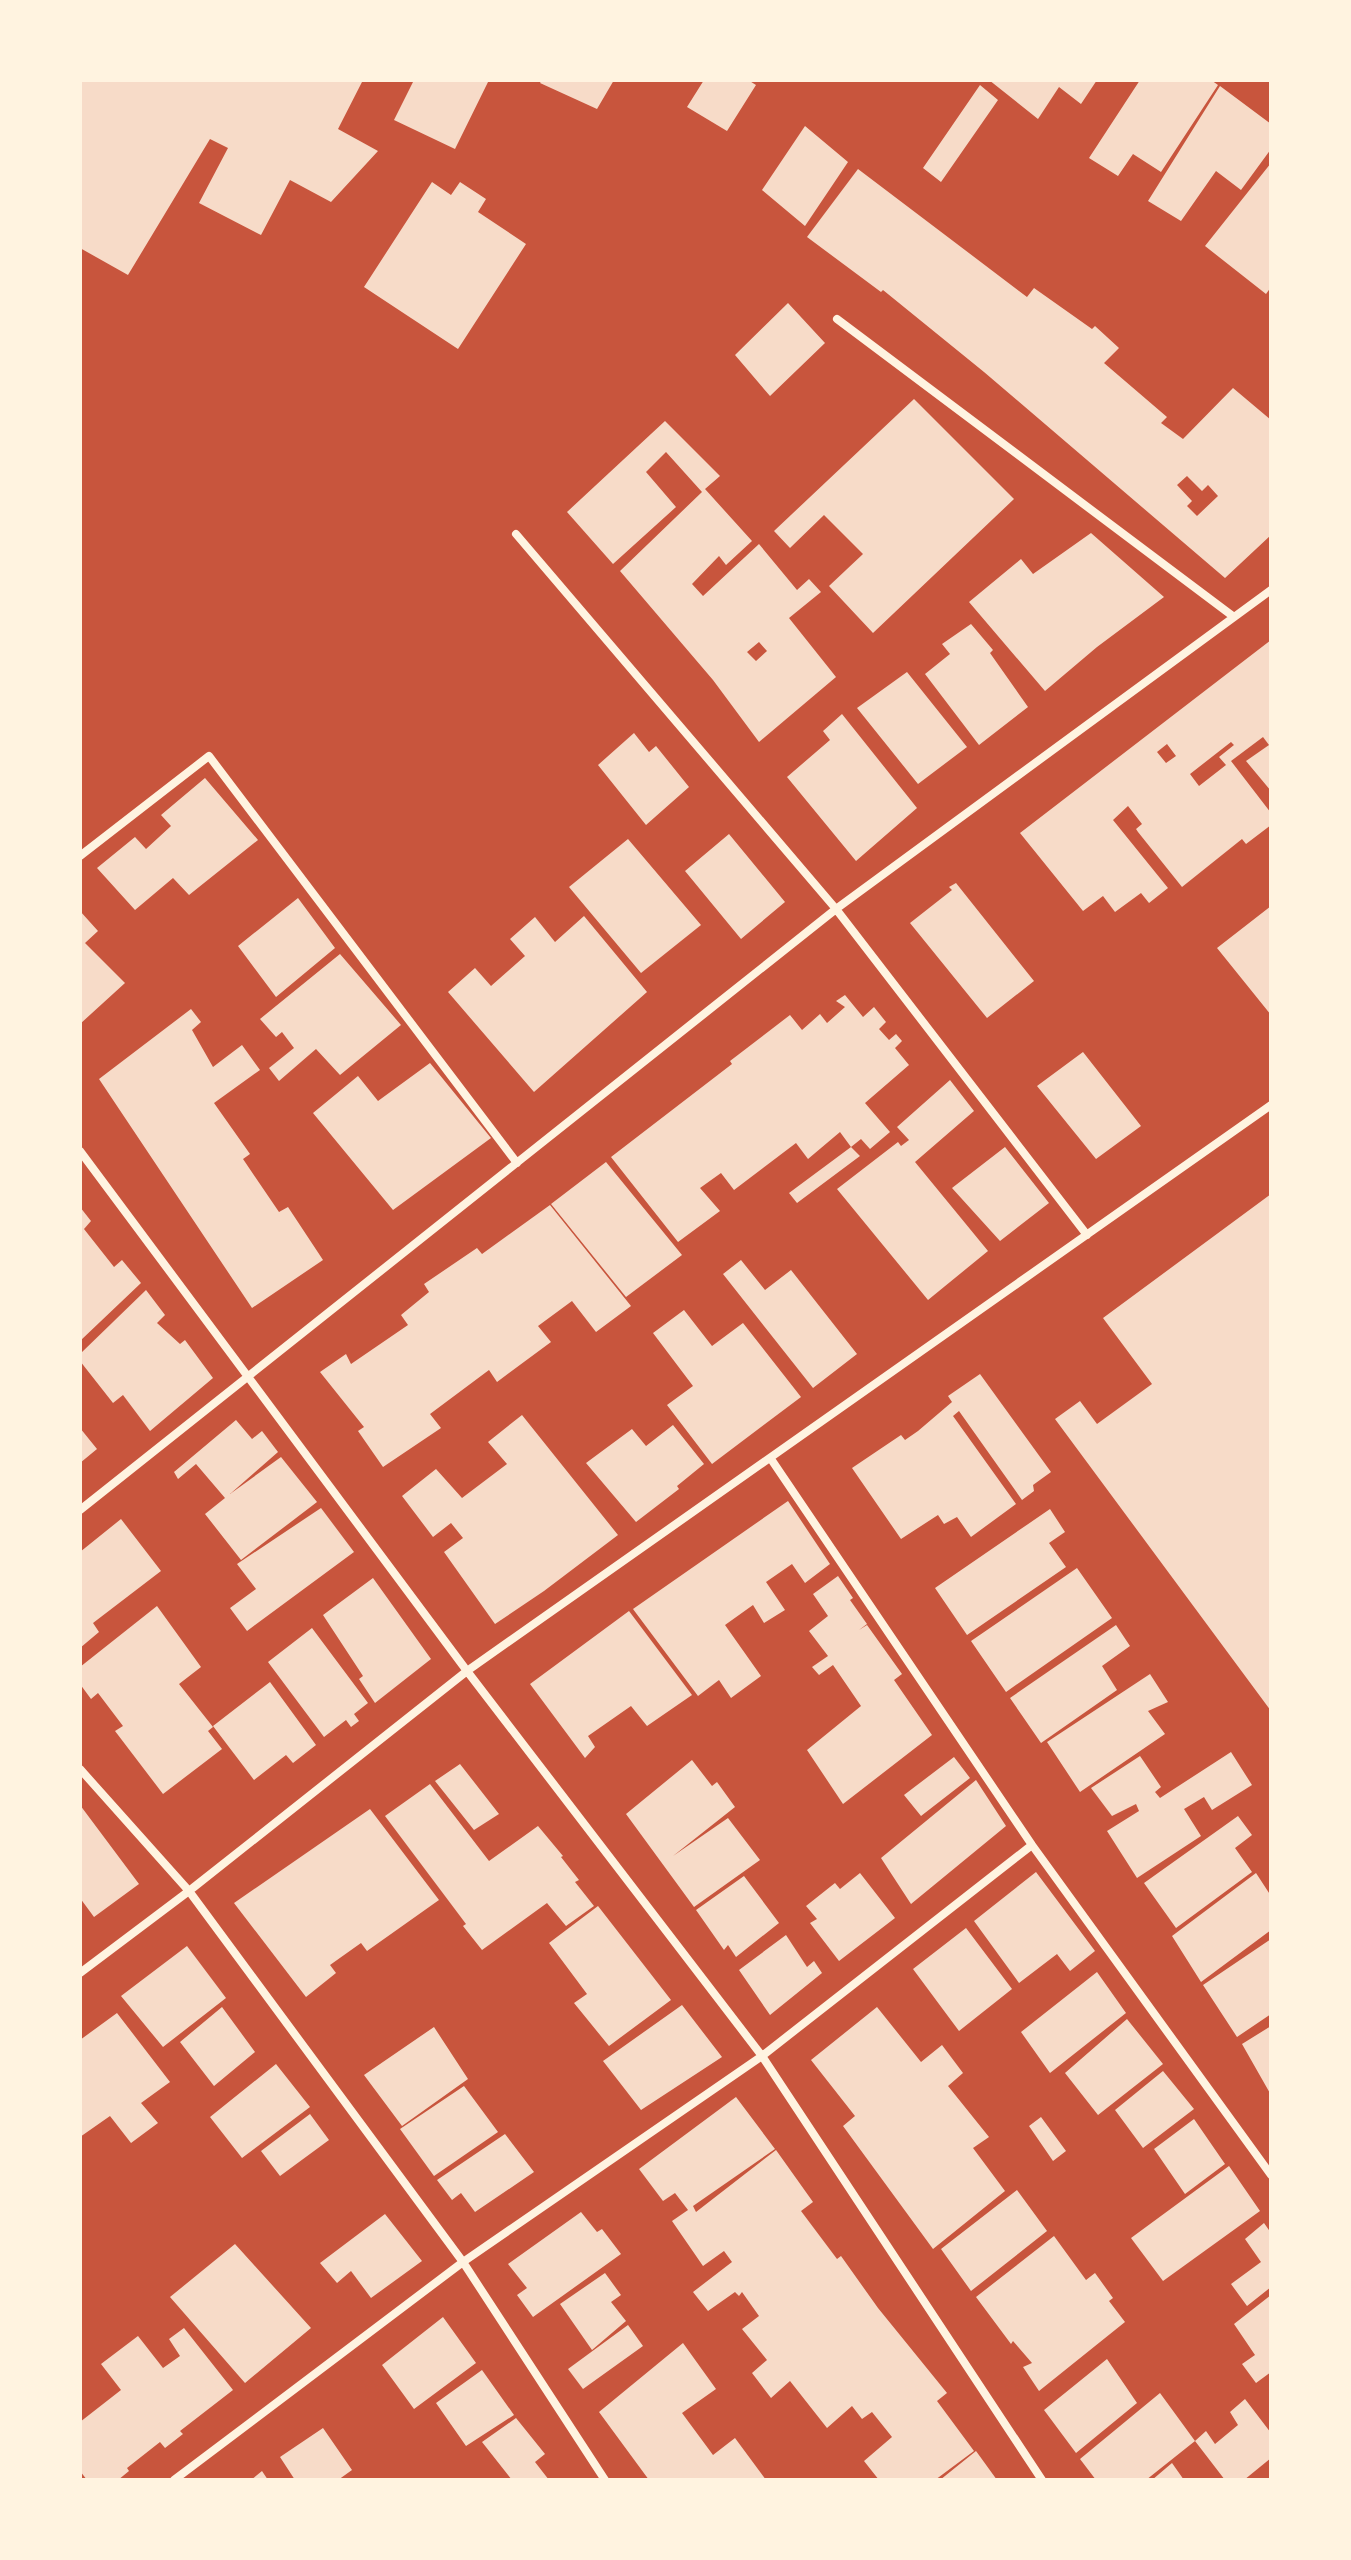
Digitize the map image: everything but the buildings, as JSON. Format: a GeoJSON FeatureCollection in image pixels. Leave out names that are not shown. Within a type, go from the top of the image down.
{"type":"FeatureCollection","features":[{"type":"Feature","properties":{"kind":"street"},"geometry":{"type":"LineString","coordinates":[[837,319],[1234,617]]}},
{"type":"Feature","properties":{"kind":"street"},"geometry":{"type":"LineString","coordinates":[[516,534],[836,909],[1087,1235]]}},
{"type":"Feature","properties":{"kind":"street"},"geometry":{"type":"LineString","coordinates":[[80,1510],[836,909],[1271,590]]}},
{"type":"Feature","properties":{"kind":"street"},"geometry":{"type":"LineString","coordinates":[[80,856],[209,756],[517,1163]]}},
{"type":"Feature","properties":{"kind":"street"},"geometry":{"type":"LineString","coordinates":[[80,1973],[189,1891],[467,1671],[1271,1105]]}},
{"type":"Feature","properties":{"kind":"street"},"geometry":{"type":"LineString","coordinates":[[80,1151],[467,1671],[762,2056],[1042,2480]]}},
{"type":"Feature","properties":{"kind":"street"},"geometry":{"type":"LineString","coordinates":[[771,1459],[1032,1845],[1271,2175]]}},
{"type":"Feature","properties":{"kind":"street"},"geometry":{"type":"LineString","coordinates":[[80,1769],[189,1891],[463,2262],[605,2480]]}},
{"type":"Feature","properties":{"kind":"street"},"geometry":{"type":"LineString","coordinates":[[174,2480],[463,2262],[762,2056],[1032,1845]]}}]}
